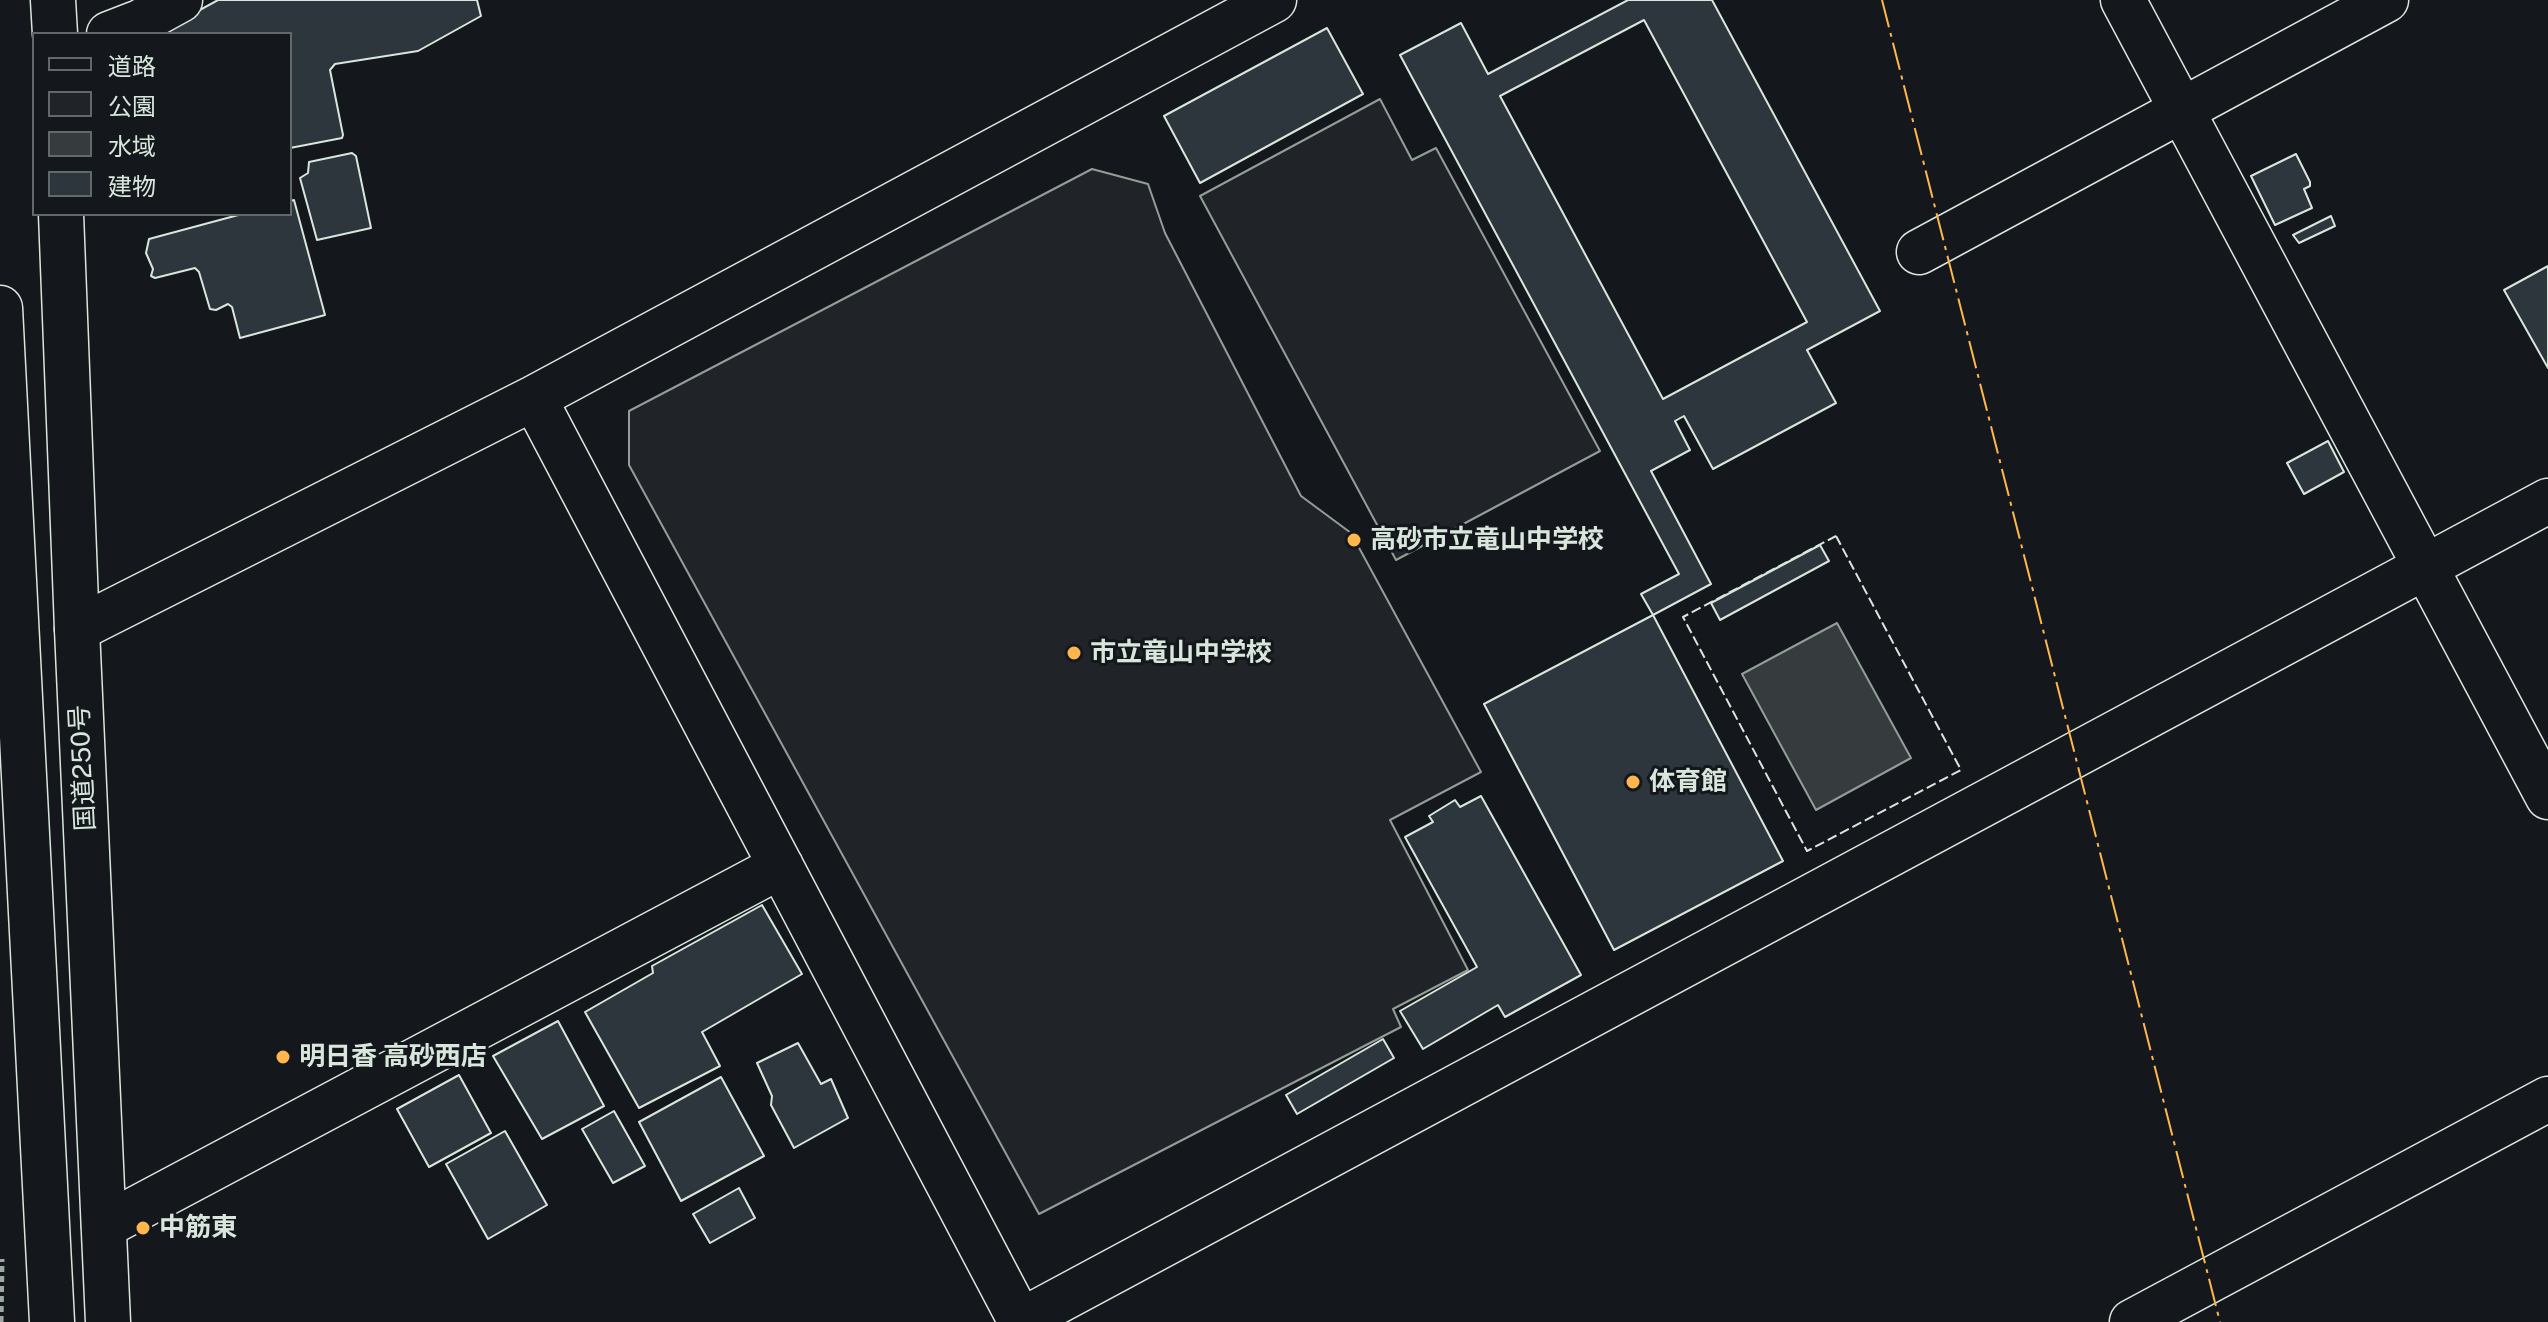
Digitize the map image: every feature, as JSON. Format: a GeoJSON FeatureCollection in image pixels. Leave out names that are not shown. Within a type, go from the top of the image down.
{"type":"FeatureCollection","features":[{"type":"Feature","properties":{"kind":"main road"},"geometry":{"type":"LineString","coordinates":[[53,0],[55,32]]}},
{"type":"Feature","properties":{"kind":"main road"},"geometry":{"type":"LineString","coordinates":[[114,32],[180,0]]}},
{"type":"Feature","properties":{"kind":"main road"},"geometry":{"type":"LineString","coordinates":[[77,629],[534,398],[1274,0]]}},
{"type":"Feature","properties":{"kind":"main road"},"geometry":{"type":"LineString","coordinates":[[2123,0],[2548,797]]}},
{"type":"Feature","properties":{"kind":"main road"},"geometry":{"type":"LineString","coordinates":[[1919,252],[2386,0]]}},
{"type":"Feature","properties":{"kind":"main road","name":"国道250号"},"geometry":{"type":"LineString","coordinates":[[61,216],[108,1322]]}},
{"type":"Feature","properties":{"kind":"main road"},"geometry":{"type":"LineString","coordinates":[[0,308],[52,1322]]}},
{"type":"Feature","properties":{"kind":"main road"},"geometry":{"type":"LineString","coordinates":[[534,398],[1020,1322],[2548,501]]}},
{"type":"Feature","properties":{"kind":"main road"},"geometry":{"type":"LineString","coordinates":[[104,1226],[781,866]]}},
{"type":"Feature","properties":{"kind":"main road"},"geometry":{"type":"LineString","coordinates":[[2132,1322],[2548,1099]]}},
{"type":"Feature","properties":{"kind":"green space"},"geometry":{"type":"Polygon","coordinates":[[[1380,99],[1412,160],[1436,148],[1600,451],[1396,560],[1200,196],[1380,99]]]}},
{"type":"Feature","properties":{"kind":"green space","name":"市立竜山中学校"},"geometry":{"type":"Polygon","coordinates":[[[1092,169],[1148,184],[1165,233],[1301,496],[1351,533],[1481,772],[1390,820],[1468,970],[1393,1009],[1401,1027],[1039,1214],[629,465],[629,411],[1092,169]]]}},
{"type":"Feature","properties":{"kind":"water"},"geometry":{"type":"Polygon","coordinates":[[[1837,623],[1911,758],[1816,810],[1742,674],[1837,623]]]}},
{"type":"Feature","properties":{"kind":"building"},"geometry":{"type":"Polygon","coordinates":[[[218,0],[477,0],[481,16],[418,51],[335,64],[330,70],[342,138],[292,148],[292,32],[160,32],[218,0]]]}},
{"type":"Feature","properties":{"kind":"building"},"geometry":{"type":"Polygon","coordinates":[[[1628,0],[1712,0],[1880,311],[1807,350],[1836,403],[1713,469],[1684,416],[1675,421],[1690,450],[1651,471],[1711,584],[1653,615],[1641,594],[1679,574],[1400,55],[1461,23],[1488,74],[1628,0]],[[1644,20],[1500,96],[1663,399],[1807,322],[1644,20]]]}},
{"type":"Feature","properties":{"kind":"building"},"geometry":{"type":"Polygon","coordinates":[[[1327,28],[1363,94],[1200,183],[1164,116],[1327,28]]]}},
{"type":"Feature","properties":{"kind":"building"},"geometry":{"type":"Polygon","coordinates":[[[352,153],[356,156],[371,228],[317,240],[300,178],[308,173],[309,162],[352,153]]]}},
{"type":"Feature","properties":{"kind":"building"},"geometry":{"type":"Polygon","coordinates":[[[2296,154],[2310,182],[2310,186],[2304,189],[2312,208],[2275,225],[2251,176],[2296,154]]]}},
{"type":"Feature","properties":{"kind":"building"},"geometry":{"type":"Polygon","coordinates":[[[292,200],[325,315],[240,338],[232,307],[228,304],[216,310],[210,309],[195,268],[155,278],[151,276],[153,269],[146,253],[149,239],[235,216],[292,216],[292,200]]]}},
{"type":"Feature","properties":{"kind":"building"},"geometry":{"type":"Polygon","coordinates":[[[2331,216],[2335,226],[2299,243],[2293,235],[2331,216]]]}},
{"type":"Feature","properties":{"kind":"building"},"geometry":{"type":"Polygon","coordinates":[[[2548,266],[2548,368],[2504,290],[2548,266]]]}},
{"type":"Feature","properties":{"kind":"building"},"geometry":{"type":"Polygon","coordinates":[[[2328,441],[2344,472],[2304,494],[2287,463],[2328,441]]]}},
{"type":"Feature","properties":{"kind":"building"},"geometry":{"type":"Polygon","coordinates":[[[1820,545],[1829,561],[1720,620],[1711,603],[1820,545]]]}},
{"type":"Feature","properties":{"kind":"building","name":"体育館"},"geometry":{"type":"Polygon","coordinates":[[[1653,615],[1783,861],[1614,950],[1484,704],[1653,615]]]}},
{"type":"Feature","properties":{"kind":"building"},"geometry":{"type":"Polygon","coordinates":[[[1481,796],[1581,975],[1505,1017],[1498,1005],[1423,1049],[1400,1011],[1477,967],[1405,837],[1433,822],[1429,816],[1455,800],[1460,807],[1481,796]]]}},
{"type":"Feature","properties":{"kind":"building"},"geometry":{"type":"Polygon","coordinates":[[[762,905],[802,974],[702,1032],[720,1066],[639,1108],[585,1012],[653,973],[652,966],[762,905]]]}},
{"type":"Feature","properties":{"kind":"building"},"geometry":{"type":"Polygon","coordinates":[[[558,1021],[604,1106],[542,1139],[493,1056],[558,1021]]]}},
{"type":"Feature","properties":{"kind":"building"},"geometry":{"type":"Polygon","coordinates":[[[1383,1039],[1394,1058],[1297,1114],[1286,1095],[1383,1039]]]}},
{"type":"Feature","properties":{"kind":"building"},"geometry":{"type":"Polygon","coordinates":[[[798,1043],[821,1084],[831,1079],[848,1118],[794,1148],[771,1105],[772,1096],[757,1063],[798,1043]]]}},
{"type":"Feature","properties":{"kind":"building"},"geometry":{"type":"Polygon","coordinates":[[[459,1075],[491,1133],[429,1167],[397,1109],[459,1075]]]}},
{"type":"Feature","properties":{"kind":"building"},"geometry":{"type":"Polygon","coordinates":[[[721,1077],[764,1156],[681,1201],[639,1122],[721,1077]]]}},
{"type":"Feature","properties":{"kind":"building"},"geometry":{"type":"Polygon","coordinates":[[[614,1111],[645,1166],[613,1183],[582,1129],[614,1111]]]}},
{"type":"Feature","properties":{"kind":"building"},"geometry":{"type":"Polygon","coordinates":[[[505,1131],[547,1205],[488,1239],[446,1164],[505,1131]]]}},
{"type":"Feature","properties":{"kind":"building"},"geometry":{"type":"Polygon","coordinates":[[[739,1188],[755,1218],[710,1243],[693,1214],[739,1188]]]}},
{"type":"Feature","properties":{"kind":"fence"},"geometry":{"type":"LineString","coordinates":[[1836,536],[1961,770],[1807,851],[1683,617],[1836,536]]}},
{"type":"Feature","properties":{"kind":"power"},"geometry":{"type":"LineString","coordinates":[[1882,0],[2220,1322]]}},
{"type":"Feature","properties":{"kind":"place","name":"高砂市立竜山中学校"},"geometry":{"type":"Point","coordinates":[1354,540]}},
{"type":"Feature","properties":{"kind":"place","name":"市立竜山中学校"},"geometry":{"type":"Point","coordinates":[1074,653]}},
{"type":"Feature","properties":{"kind":"place","name":"体育館"},"geometry":{"type":"Point","coordinates":[1633,782]}},
{"type":"Feature","properties":{"kind":"place","name":"明日香 高砂西店"},"geometry":{"type":"Point","coordinates":[283,1057]}},
{"type":"Feature","properties":{"kind":"place","name":"中筋東"},"geometry":{"type":"Point","coordinates":[143,1228]}}]}
